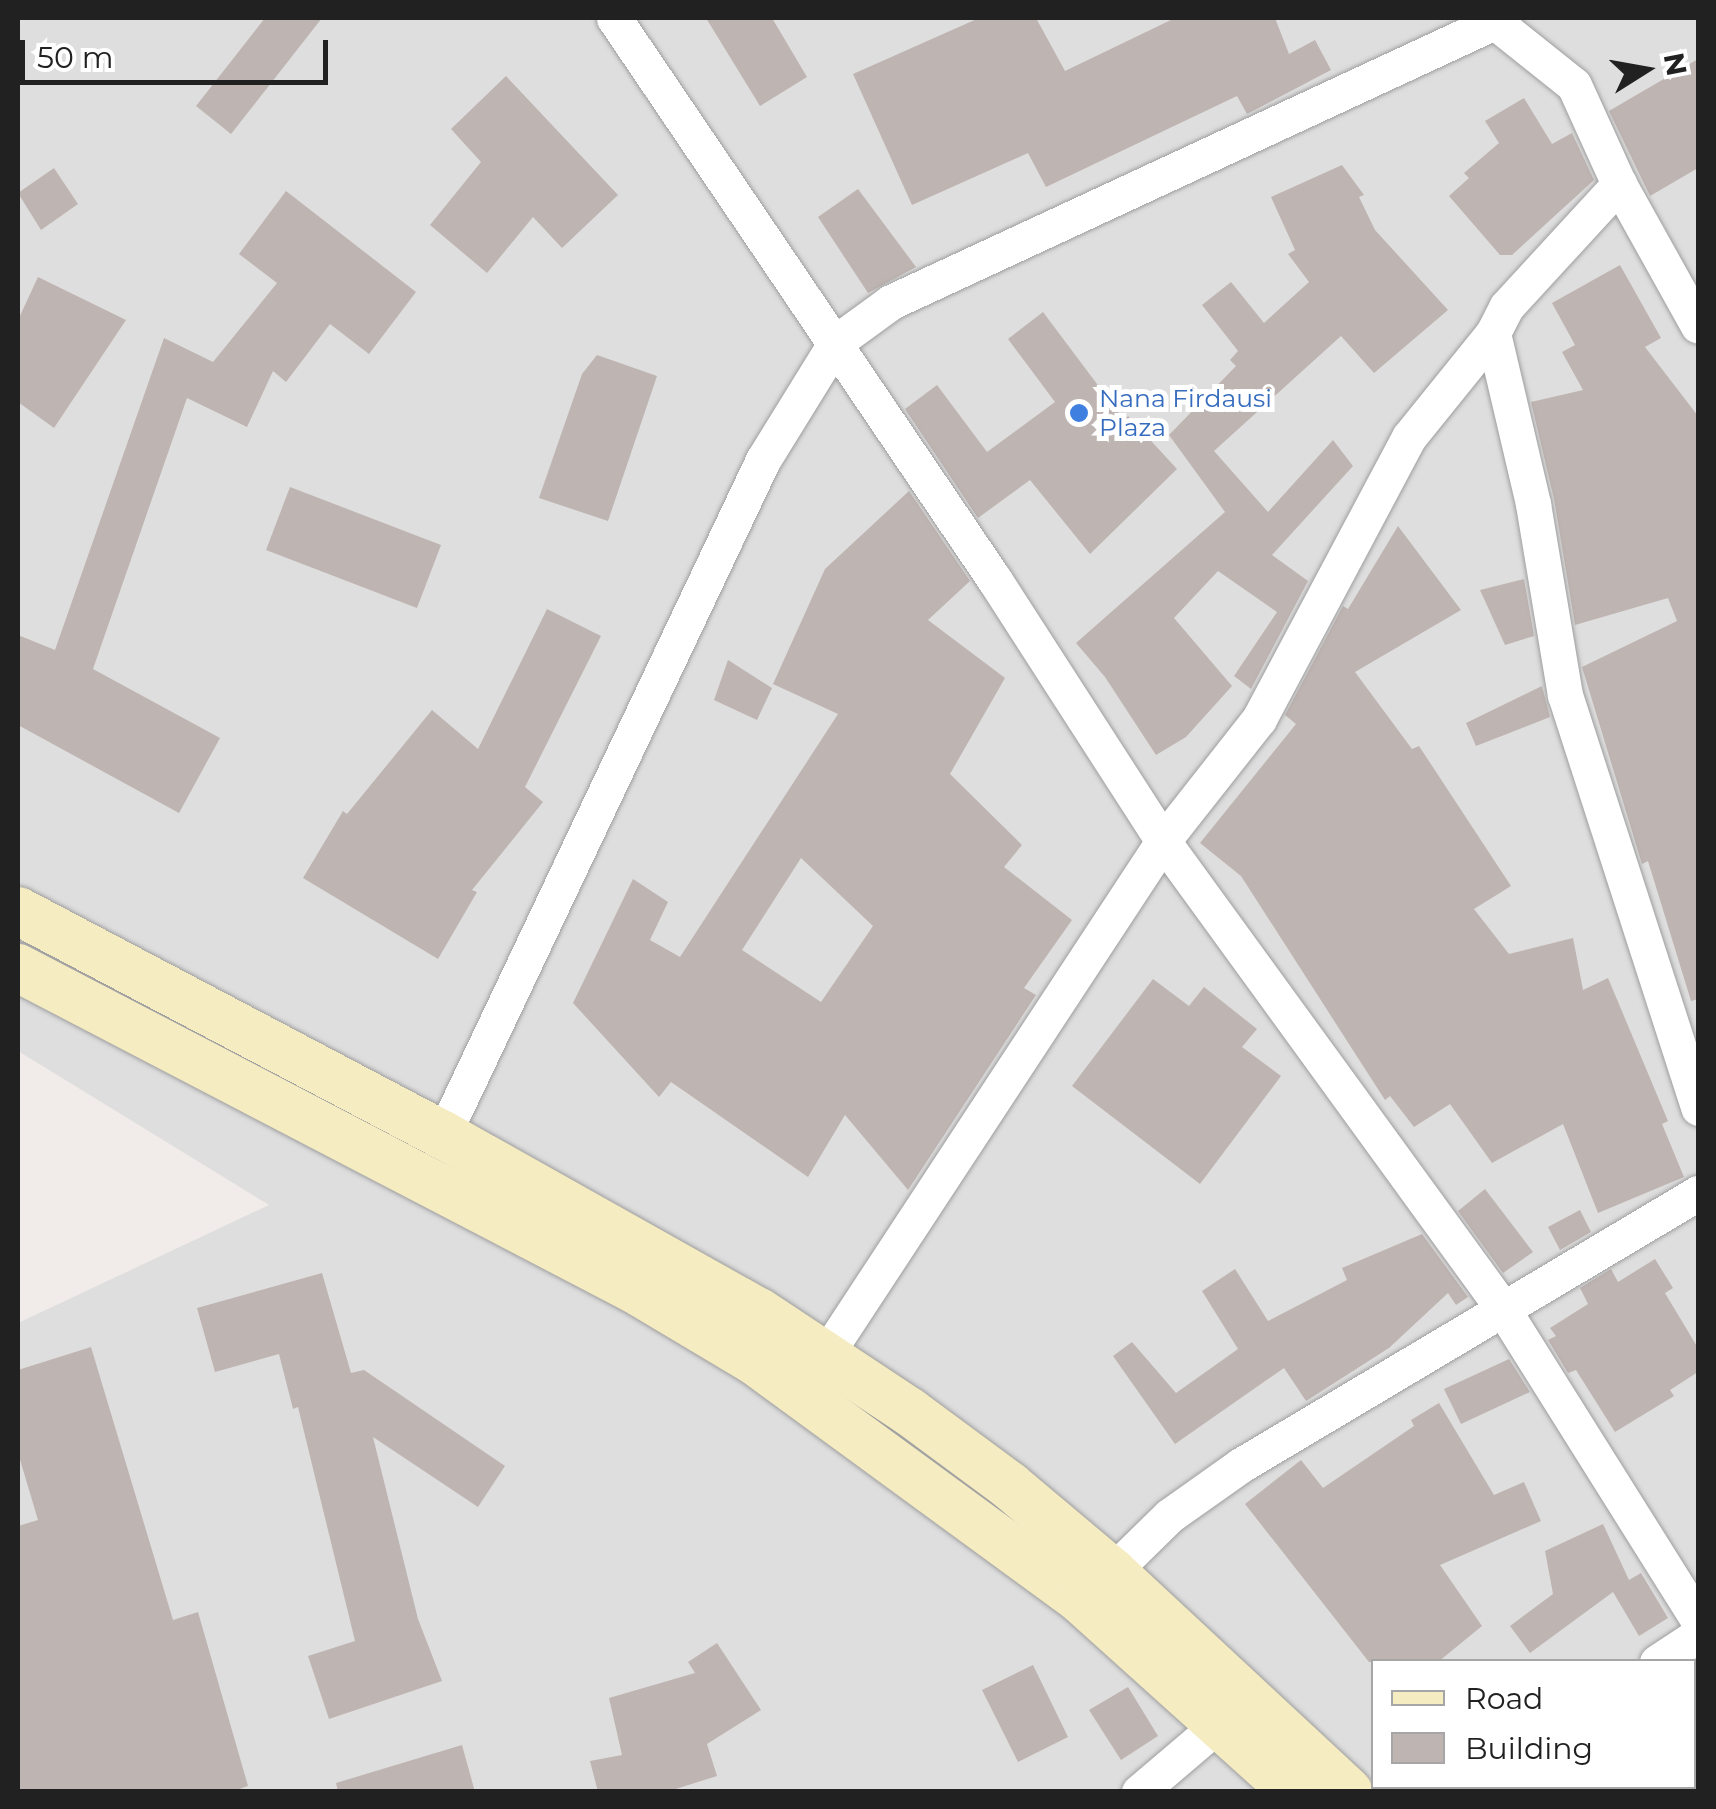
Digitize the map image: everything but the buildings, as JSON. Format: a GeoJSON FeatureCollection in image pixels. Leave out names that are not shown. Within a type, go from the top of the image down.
{"type":"FeatureCollection","features":[{"type":"Feature","properties":{"kind":"street"},"geometry":{"type":"LineString","coordinates":[[614,18],[836,342],[1163,841],[1500,1306],[1698,1620]]}},
{"type":"Feature","properties":{"kind":"street"},"geometry":{"type":"LineString","coordinates":[[444,1136],[763,460],[836,342],[890,302],[1495,19],[1574,85],[1618,184],[1698,326]]}},
{"type":"Feature","properties":{"kind":"street"},"geometry":{"type":"LineString","coordinates":[[825,1356],[1163,841],[1258,719],[1410,437],[1494,334],[1507,306],[1618,184]]}},
{"type":"Feature","properties":{"kind":"street"},"geometry":{"type":"LineString","coordinates":[[1494,334],[1534,504],[1565,695],[1698,1108]]}},
{"type":"Feature","properties":{"kind":"street"},"geometry":{"type":"LineString","coordinates":[[18,911],[682,1266],[825,1356],[1010,1486],[1112,1572],[1349,1792]]}},
{"type":"Feature","properties":{"kind":"street"},"geometry":{"type":"LineString","coordinates":[[18,968],[634,1289],[755,1361],[1080,1599],[1294,1792]]}},
{"type":"Feature","properties":{"kind":"street"},"geometry":{"type":"LineString","coordinates":[[1112,1572],[1169,1516],[1241,1465],[1500,1306],[1698,1193]]}},
{"type":"Feature","properties":{"kind":"street"},"geometry":{"type":"LineString","coordinates":[[1662,1659],[1698,1635]]}},
{"type":"Feature","properties":{"kind":"street"},"geometry":{"type":"LineString","coordinates":[[1139,1792],[1220,1723]]}},
{"type":"Feature","properties":{"kind":"shaded area"},"geometry":{"type":"Polygon","coordinates":[[[18,18],[1698,18],[1698,1791],[18,1791],[18,1323],[269,1205],[18,1051],[18,18]]]}},
{"type":"Feature","properties":{"kind":"place","name":"Nana Firdausi Plaza"},"geometry":{"type":"Point","coordinates":[1079,413]}}]}
